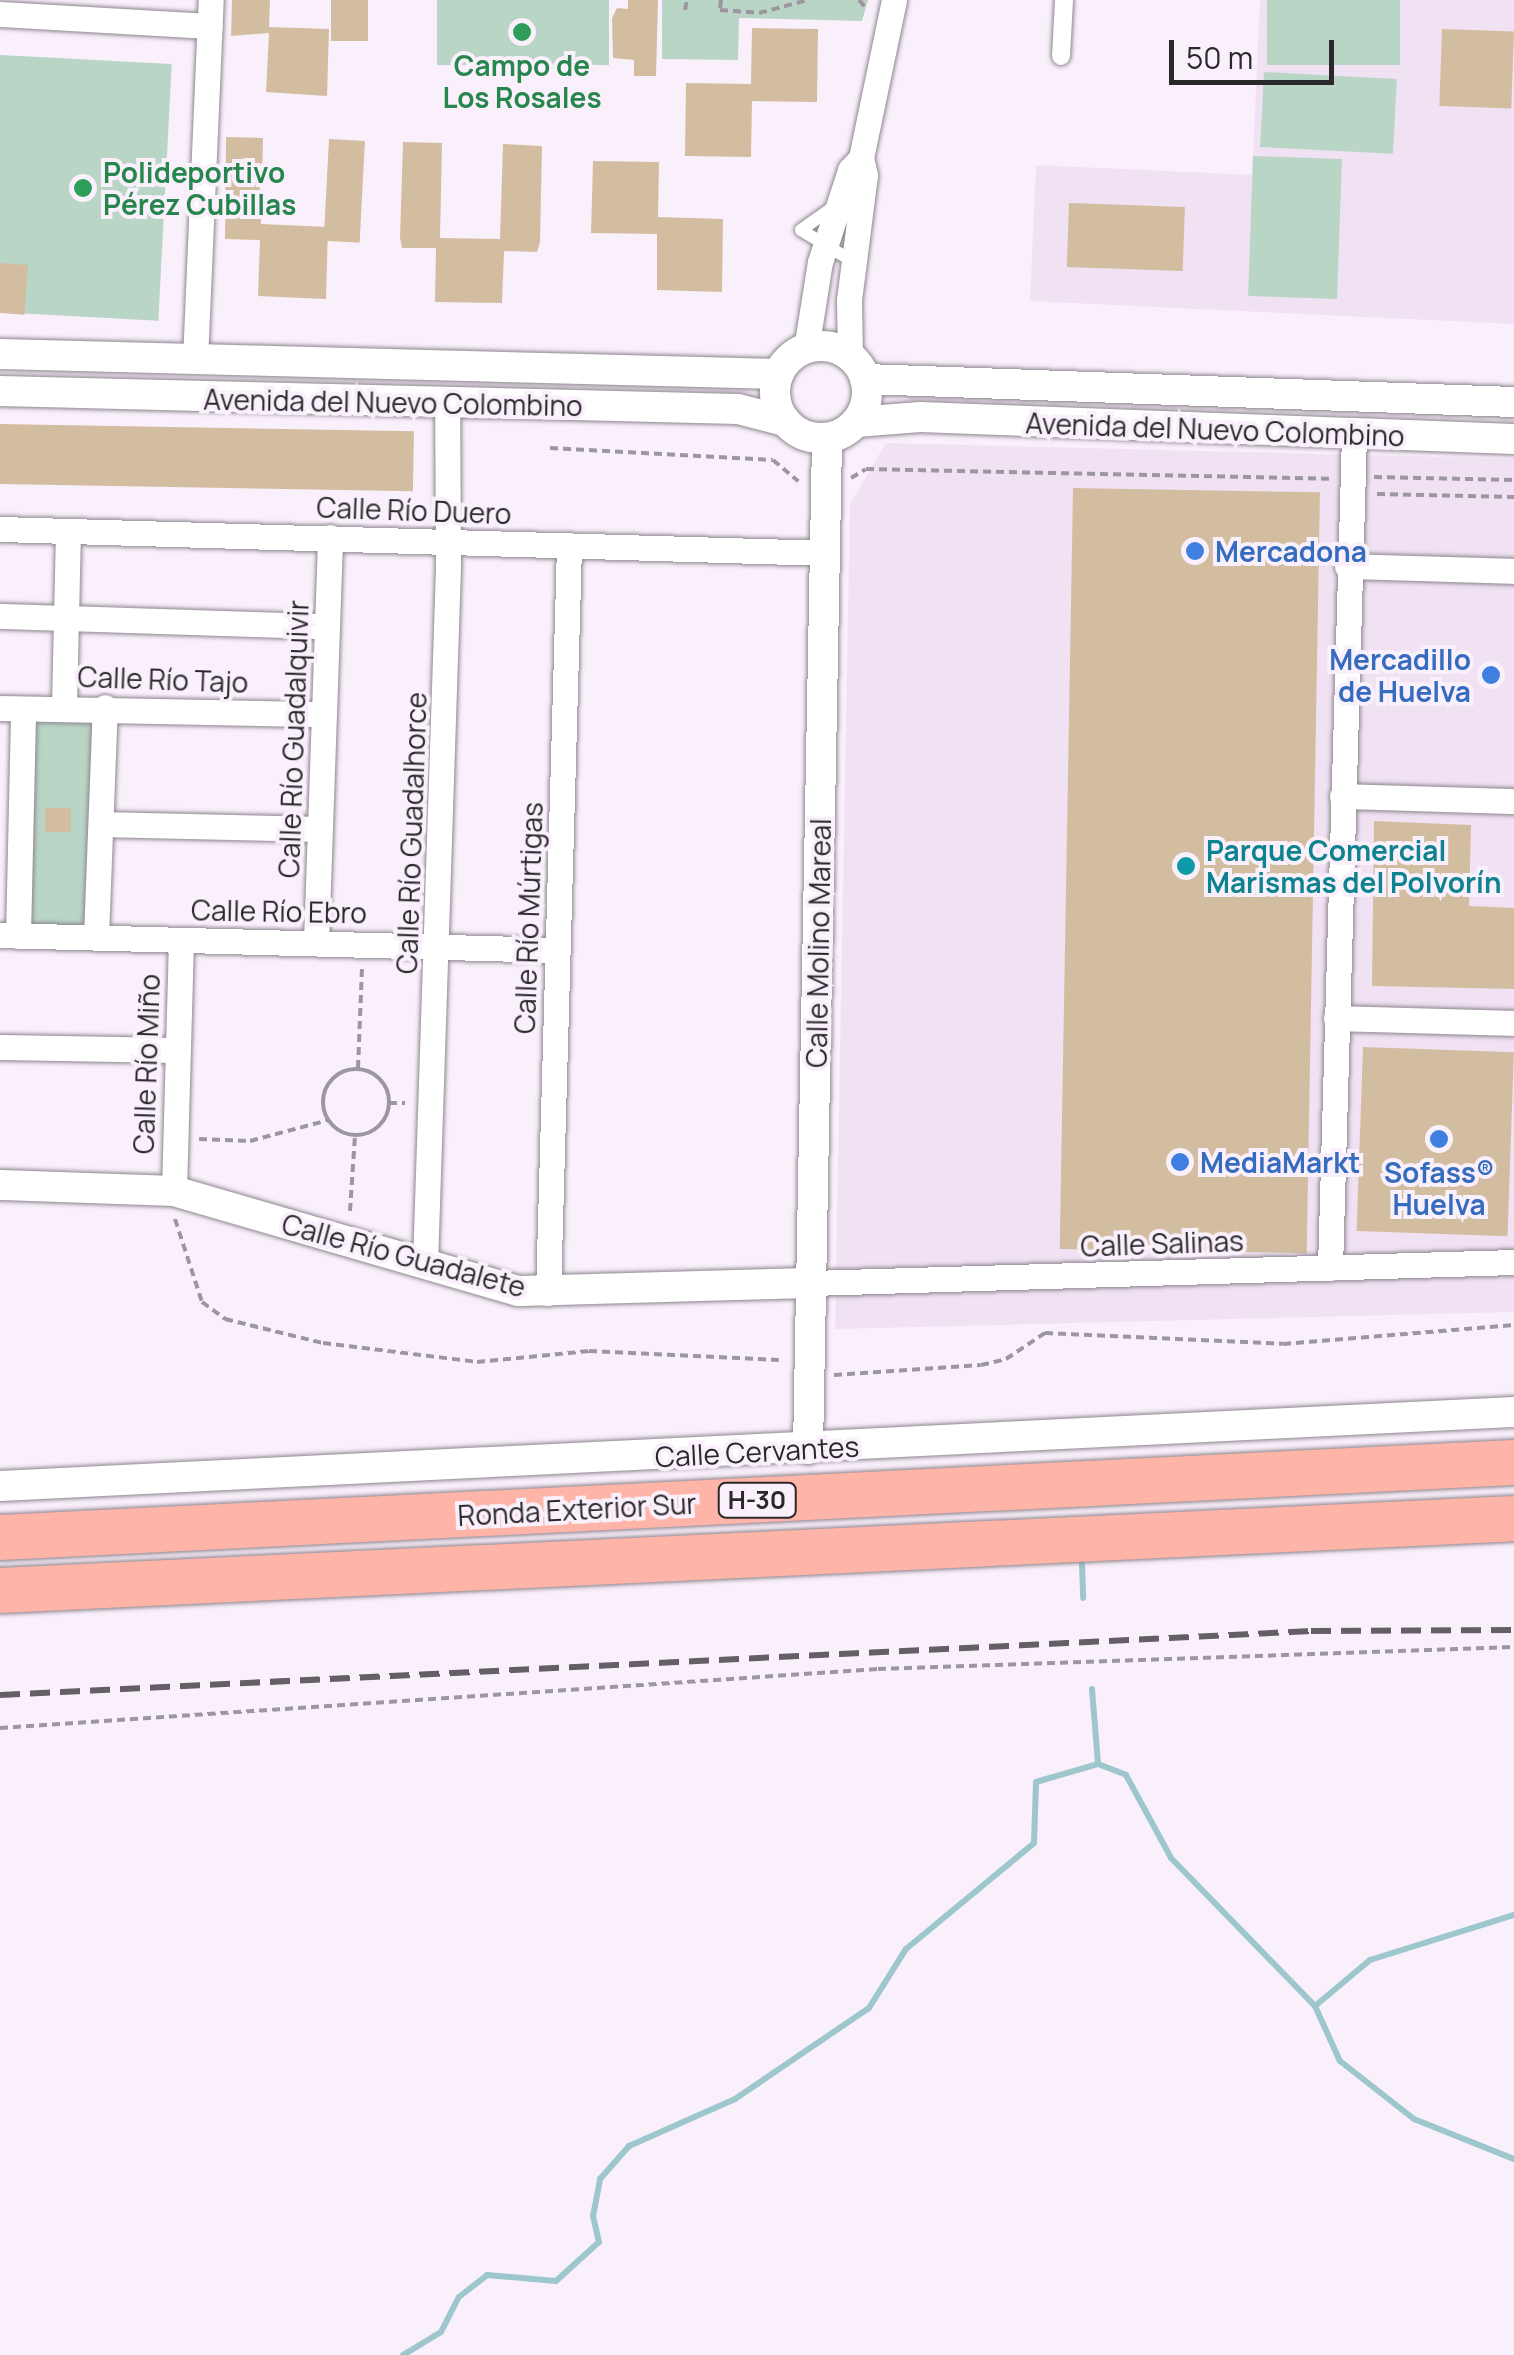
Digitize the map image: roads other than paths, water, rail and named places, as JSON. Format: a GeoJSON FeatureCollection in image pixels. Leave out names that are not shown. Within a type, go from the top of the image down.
{"type":"FeatureCollection","features":[{"type":"Feature","properties":{"kind":"highway","name":"Ronda Exterior Sur"},"geometry":{"type":"LineString","coordinates":[[0,1537],[1514,1462]]}},
{"type":"Feature","properties":{"kind":"highway","name":"Ronda Exterior Sur"},"geometry":{"type":"LineString","coordinates":[[0,1590],[1514,1518]]}},
{"type":"Feature","properties":{"kind":"street"},"geometry":{"type":"LineString","coordinates":[[806,348],[838,203],[861,158],[894,0]]}},
{"type":"Feature","properties":{"kind":"street"},"geometry":{"type":"LineString","coordinates":[[1061,56],[1064,0]]}},
{"type":"Feature","properties":{"kind":"street"},"geometry":{"type":"LineString","coordinates":[[0,14],[211,13],[195,360]]}},
{"type":"Feature","properties":{"kind":"street"},"geometry":{"type":"LineString","coordinates":[[857,368],[821,346],[806,348],[778,374],[775,398],[785,421],[804,435],[828,438],[856,422],[857,368],[854,262],[865,175],[861,158]]}},
{"type":"Feature","properties":{"kind":"street","name":"Avenida del Nuevo Colombino"},"geometry":{"type":"LineString","coordinates":[[0,354],[778,374]]}},
{"type":"Feature","properties":{"kind":"street","name":"Avenida del Nuevo Colombino"},"geometry":{"type":"LineString","coordinates":[[857,368],[1514,402]]}},
{"type":"Feature","properties":{"kind":"street","name":"Avenida del Nuevo Colombino"},"geometry":{"type":"LineString","coordinates":[[0,391],[738,410],[785,421]]}},
{"type":"Feature","properties":{"kind":"street","name":"Calle Río Guadalhorce"},"geometry":{"type":"LineString","coordinates":[[425,1264],[448,568],[443,541],[447,404]]}},
{"type":"Feature","properties":{"kind":"street","name":"Avenida del Nuevo Colombino"},"geometry":{"type":"LineString","coordinates":[[856,422],[920,417],[1514,439]]}},
{"type":"Feature","properties":{"kind":"street"},"geometry":{"type":"LineString","coordinates":[[1330,1268],[1347,566],[1354,436]]}},
{"type":"Feature","properties":{"kind":"street","name":"Calle Molino Mareal"},"geometry":{"type":"LineString","coordinates":[[808,1449],[828,438]]}},
{"type":"Feature","properties":{"kind":"street","name":"Calle Río Duero"},"geometry":{"type":"LineString","coordinates":[[0,529],[826,553]]}},
{"type":"Feature","properties":{"kind":"street"},"geometry":{"type":"LineString","coordinates":[[64,706],[68,530]]}},
{"type":"Feature","properties":{"kind":"street","name":"Calle Río Guadalquivir"},"geometry":{"type":"LineString","coordinates":[[316,942],[330,537]]}},
{"type":"Feature","properties":{"kind":"street","name":"Calle Río Múrtigas"},"geometry":{"type":"LineString","coordinates":[[548,1293],[569,545]]}},
{"type":"Feature","properties":{"kind":"street"},"geometry":{"type":"LineString","coordinates":[[1347,566],[1514,571]]}},
{"type":"Feature","properties":{"kind":"street"},"geometry":{"type":"LineString","coordinates":[[0,616],[327,626]]}},
{"type":"Feature","properties":{"kind":"street"},"geometry":{"type":"LineString","coordinates":[[9,936],[12,708]]}},
{"type":"Feature","properties":{"kind":"street","name":"Calle Río Tajo"},"geometry":{"type":"LineString","coordinates":[[12,708],[324,714]]}},
{"type":"Feature","properties":{"kind":"street"},"geometry":{"type":"LineString","coordinates":[[96,938],[106,708]]}},
{"type":"Feature","properties":{"kind":"street"},"geometry":{"type":"LineString","coordinates":[[1342,796],[1514,801]]}},
{"type":"Feature","properties":{"kind":"street"},"geometry":{"type":"LineString","coordinates":[[101,824],[320,829]]}},
{"type":"Feature","properties":{"kind":"street","name":"Calle Río Ebro"},"geometry":{"type":"LineString","coordinates":[[9,936],[558,950]]}},
{"type":"Feature","properties":{"kind":"street","name":"Calle Río Miño"},"geometry":{"type":"LineString","coordinates":[[173,1201],[181,940]]}},
{"type":"Feature","properties":{"kind":"street"},"geometry":{"type":"LineString","coordinates":[[1336,1018],[1514,1023]]}},
{"type":"Feature","properties":{"kind":"street"},"geometry":{"type":"LineString","coordinates":[[0,1047],[177,1050]]}},
{"type":"Feature","properties":{"kind":"street","name":"Calle Río Guadalete"},"geometry":{"type":"LineString","coordinates":[[0,1185],[173,1201],[518,1291],[811,1283]]}},
{"type":"Feature","properties":{"kind":"street","name":"Calle Salinas"},"geometry":{"type":"LineString","coordinates":[[811,1283],[1514,1262]]}},
{"type":"Feature","properties":{"kind":"street","name":"Calle Cervantes"},"geometry":{"type":"LineString","coordinates":[[0,1486],[1514,1412]]}},
{"type":"Feature","properties":{"kind":"lane"},"geometry":{"type":"LineString","coordinates":[[827,241],[854,262]]}},
{"type":"Feature","properties":{"kind":"waterway"},"geometry":{"type":"LineString","coordinates":[[1082,1564],[1083,1598]]}},
{"type":"Feature","properties":{"kind":"waterway"},"geometry":{"type":"LineString","coordinates":[[1092,1689],[1098,1764]]}},
{"type":"Feature","properties":{"kind":"waterway"},"geometry":{"type":"LineString","coordinates":[[403,2355],[441,2332],[459,2297],[487,2275],[556,2281],[599,2242],[593,2216],[600,2179],[629,2146],[735,2099],[869,2008],[906,1949],[1034,1843],[1036,1782],[1098,1764],[1126,1775],[1171,1858],[1315,2006],[1340,2061],[1414,2119],[1514,2159]]}},
{"type":"Feature","properties":{"kind":"waterway"},"geometry":{"type":"LineString","coordinates":[[1315,2006],[1370,1960],[1514,1915]]}},
{"type":"Feature","properties":{"kind":"railway"},"geometry":{"type":"LineString","coordinates":[[0,1695],[1311,1631],[1514,1630]]}},
{"type":"Feature","properties":{"kind":"place","name":"Campo de Los Rosales"},"geometry":{"type":"Point","coordinates":[522,32]}},
{"type":"Feature","properties":{"kind":"place","name":"Polideportivo Pérez Cubillas"},"geometry":{"type":"Point","coordinates":[83,188]}},
{"type":"Feature","properties":{"kind":"place","name":"Mercadona"},"geometry":{"type":"Point","coordinates":[1195,551]}},
{"type":"Feature","properties":{"kind":"place","name":"Mercadillo de Huelva"},"geometry":{"type":"Point","coordinates":[1491,675]}},
{"type":"Feature","properties":{"kind":"place","name":"Parque Comercial Marismas del Polvorín"},"geometry":{"type":"Point","coordinates":[1186,866]}},
{"type":"Feature","properties":{"kind":"place","name":"Sofass® Huelva"},"geometry":{"type":"Point","coordinates":[1439,1139]}},
{"type":"Feature","properties":{"kind":"place","name":"MediaMarkt"},"geometry":{"type":"Point","coordinates":[1180,1162]}}]}
